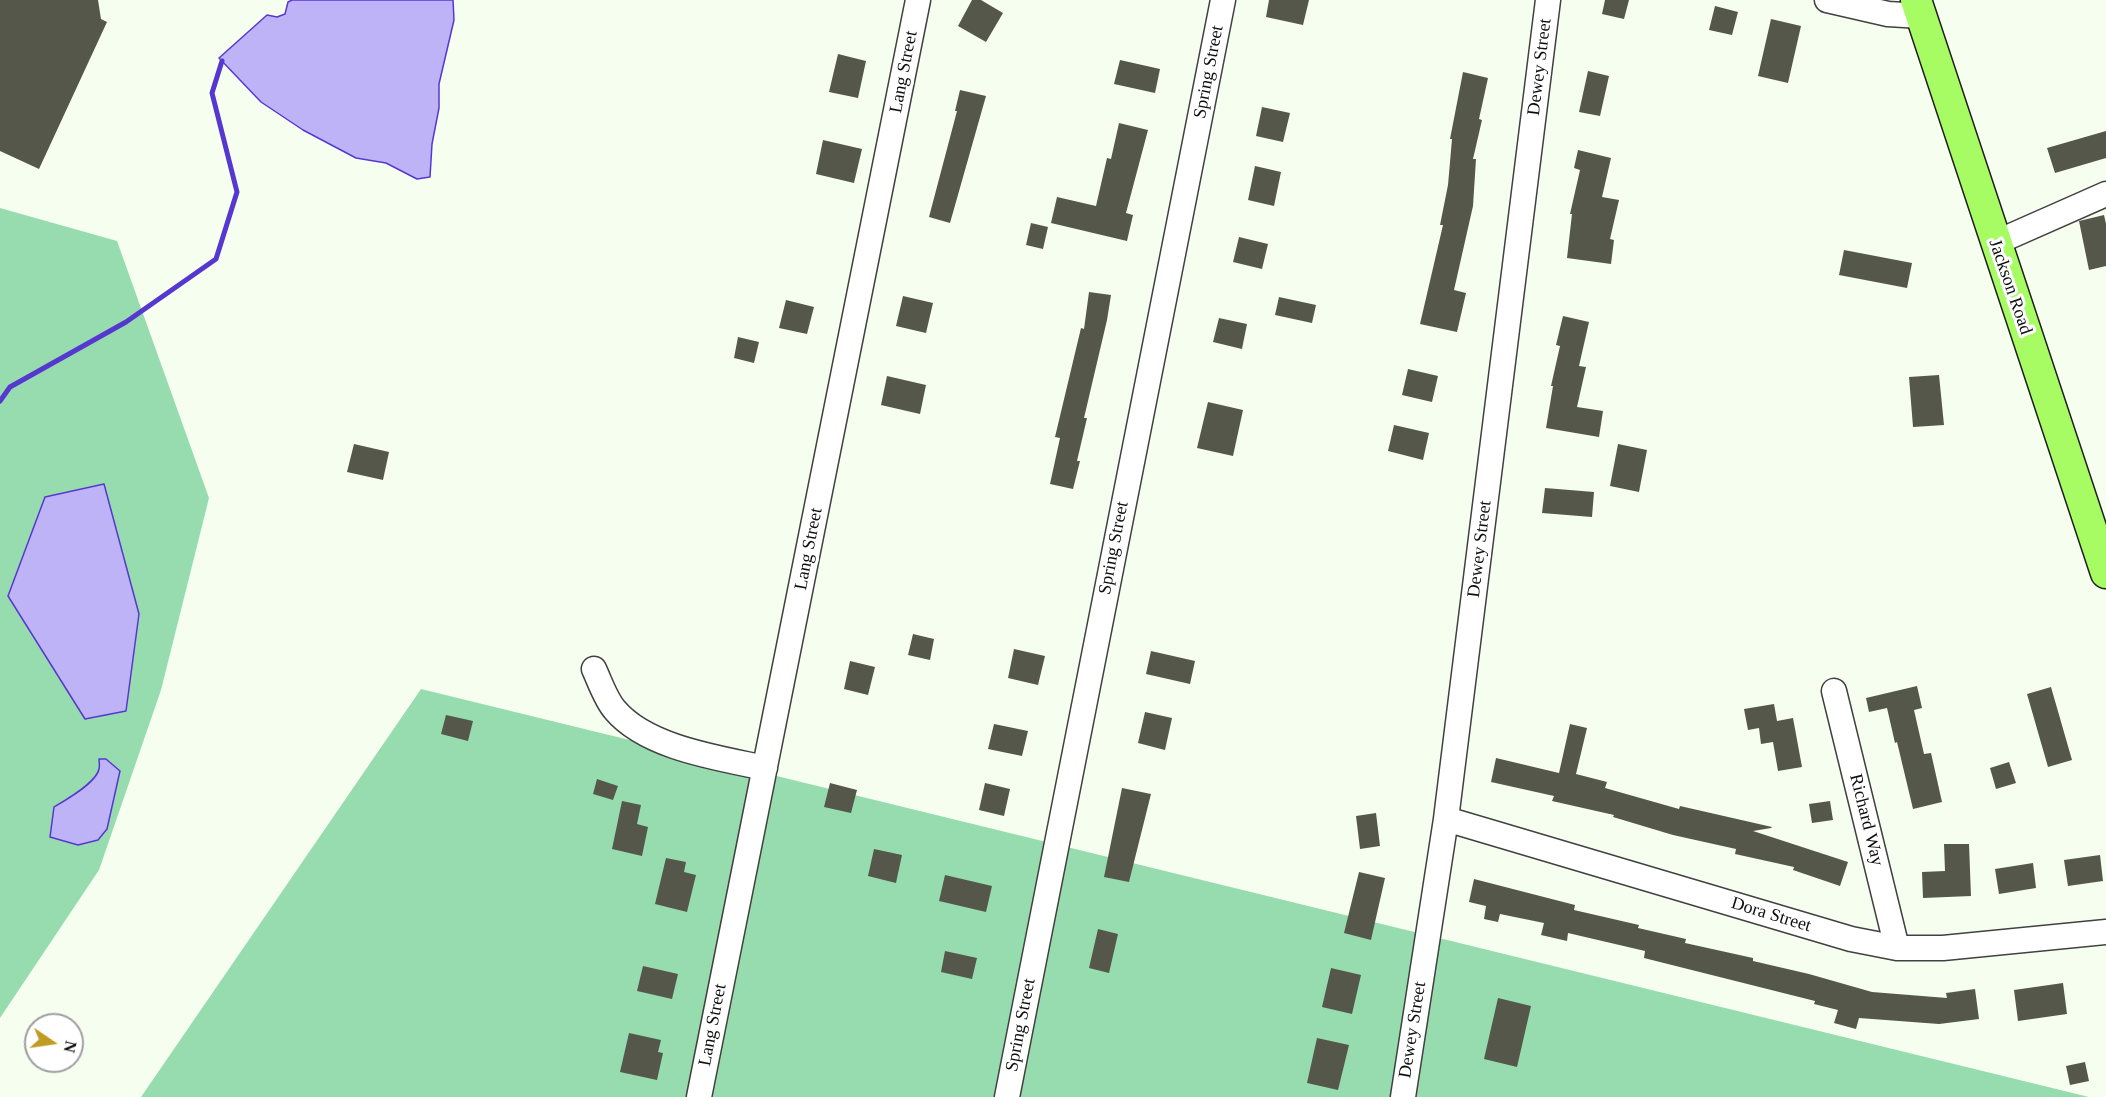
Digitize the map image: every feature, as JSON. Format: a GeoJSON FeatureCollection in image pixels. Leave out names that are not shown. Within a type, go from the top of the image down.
{"type":"FeatureCollection","features":[{"type":"Feature","properties":{"kind":"main road","name":"Jackson Road"},"geometry":{"type":"LineString","coordinates":[[1918,8],[2106,573]]}},
{"type":"Feature","properties":{"kind":"street","name":"Lang Street"},"geometry":{"type":"LineString","coordinates":[[699,1097],[918,0]]}},
{"type":"Feature","properties":{"kind":"street","name":"Spring Street"},"geometry":{"type":"LineString","coordinates":[[1007,1097],[1223,0]]}},
{"type":"Feature","properties":{"kind":"street","name":"Dewey Street"},"geometry":{"type":"LineString","coordinates":[[1403,1097],[1446,819],[1548,0]]}},
{"type":"Feature","properties":{"kind":"street"},"geometry":{"type":"LineString","coordinates":[[1827,0],[1888,14],[1918,8]]}},
{"type":"Feature","properties":{"kind":"street"},"geometry":{"type":"LineString","coordinates":[[1995,243],[2106,194]]}},
{"type":"Feature","properties":{"kind":"street"},"geometry":{"type":"LineString","coordinates":[[594,669],[614,710],[638,729],[684,750],[765,768]]}},
{"type":"Feature","properties":{"kind":"street","name":"Richard Way"},"geometry":{"type":"LineString","coordinates":[[1834,692],[1897,948]]}},
{"type":"Feature","properties":{"kind":"street","name":"Dora Street"},"geometry":{"type":"LineString","coordinates":[[1446,819],[1851,939],[1897,948],[1944,948],[2106,932]]}},
{"type":"Feature","properties":{"kind":"green space"},"geometry":{"type":"Polygon","coordinates":[[[0,208],[117,241],[209,498],[161,690],[99,870],[0,1018],[0,208]]]}},
{"type":"Feature","properties":{"kind":"green space"},"geometry":{"type":"Polygon","coordinates":[[[421,689],[2089,1097],[141,1097],[421,689]]]}},
{"type":"Feature","properties":{"kind":"shaded area"},"geometry":{"type":"Polygon","coordinates":[[[292,0],[453,0],[454,20],[439,84],[439,108],[432,144],[430,177],[417,179],[386,163],[356,158],[303,130],[261,102],[219,58],[267,15],[277,17],[285,14],[288,2],[292,0]]]}},
{"type":"Feature","properties":{"kind":"shaded area"},"geometry":{"type":"Polygon","coordinates":[[[104,484],[139,614],[126,711],[85,719],[8,596],[45,497],[104,484]]]}},
{"type":"Feature","properties":{"kind":"shaded area"},"geometry":{"type":"Polygon","coordinates":[[[99,759],[106,759],[120,771],[107,829],[98,840],[78,845],[50,837],[54,807],[80,791],[92,780],[99,769],[99,759]]]}},
{"type":"Feature","properties":{"kind":"building"},"geometry":{"type":"Polygon","coordinates":[[[0,0],[98,0],[101,19],[107,22],[39,169],[0,151],[0,0]]]}},
{"type":"Feature","properties":{"kind":"building"},"geometry":{"type":"Polygon","coordinates":[[[972,0],[981,0],[1003,13],[986,42],[958,26],[972,0]]]}},
{"type":"Feature","properties":{"kind":"building"},"geometry":{"type":"Polygon","coordinates":[[[1269,0],[1309,0],[1303,25],[1266,17],[1269,0]]]}},
{"type":"Feature","properties":{"kind":"building"},"geometry":{"type":"Polygon","coordinates":[[[1605,0],[1629,0],[1624,19],[1602,14],[1605,0]]]}},
{"type":"Feature","properties":{"kind":"building"},"geometry":{"type":"Polygon","coordinates":[[[1715,6],[1738,12],[1732,35],[1709,30],[1715,6]]]}},
{"type":"Feature","properties":{"kind":"building"},"geometry":{"type":"Polygon","coordinates":[[[1771,19],[1801,26],[1788,83],[1758,76],[1771,19]]]}},
{"type":"Feature","properties":{"kind":"building"},"geometry":{"type":"Polygon","coordinates":[[[838,54],[866,61],[858,98],[829,92],[838,54]]]}},
{"type":"Feature","properties":{"kind":"building"},"geometry":{"type":"Polygon","coordinates":[[[1120,60],[1160,69],[1155,93],[1114,84],[1120,60]]]}},
{"type":"Feature","properties":{"kind":"building"},"geometry":{"type":"Polygon","coordinates":[[[1588,71],[1609,76],[1600,116],[1579,112],[1588,71]]]}},
{"type":"Feature","properties":{"kind":"building"},"geometry":{"type":"Polygon","coordinates":[[[1463,72],[1488,78],[1473,159],[1476,159],[1473,206],[1454,290],[1466,293],[1457,332],[1420,324],[1443,225],[1440,225],[1448,185],[1452,139],[1450,139],[1463,72]]]}},
{"type":"Feature","properties":{"kind":"building"},"geometry":{"type":"Polygon","coordinates":[[[960,90],[986,96],[950,223],[929,217],[957,111],[955,111],[960,90]]]}},
{"type":"Feature","properties":{"kind":"building"},"geometry":{"type":"Polygon","coordinates":[[[1262,107],[1290,113],[1283,142],[1256,136],[1262,107]]]}},
{"type":"Feature","properties":{"kind":"building"},"geometry":{"type":"Polygon","coordinates":[[[1119,123],[1148,130],[1126,213],[1133,215],[1127,241],[1051,223],[1057,197],[1096,206],[1107,158],[1111,159],[1119,123]]]}},
{"type":"Feature","properties":{"kind":"building"},"geometry":{"type":"Polygon","coordinates":[[[2106,131],[2106,158],[2055,173],[2047,148],[2106,131]]]}},
{"type":"Feature","properties":{"kind":"building"},"geometry":{"type":"Polygon","coordinates":[[[823,140],[862,149],[854,183],[816,174],[823,140]]]}},
{"type":"Feature","properties":{"kind":"building"},"geometry":{"type":"Polygon","coordinates":[[[1578,150],[1611,158],[1602,197],[1619,200],[1610,239],[1614,240],[1611,264],[1567,258],[1572,214],[1570,214],[1580,170],[1574,168],[1578,150]]]}},
{"type":"Feature","properties":{"kind":"building"},"geometry":{"type":"Polygon","coordinates":[[[1255,166],[1281,172],[1274,206],[1248,200],[1255,166]]]}},
{"type":"Feature","properties":{"kind":"building"},"geometry":{"type":"Polygon","coordinates":[[[2104,215],[2106,266],[2089,270],[2079,221],[2104,215]]]}},
{"type":"Feature","properties":{"kind":"building"},"geometry":{"type":"Polygon","coordinates":[[[1031,223],[1048,227],[1043,249],[1026,245],[1031,223]]]}},
{"type":"Feature","properties":{"kind":"building"},"geometry":{"type":"Polygon","coordinates":[[[1239,237],[1268,244],[1262,269],[1233,262],[1239,237]]]}},
{"type":"Feature","properties":{"kind":"building"},"geometry":{"type":"Polygon","coordinates":[[[1844,250],[1912,263],[1907,288],[1839,275],[1844,250]]]}},
{"type":"Feature","properties":{"kind":"building"},"geometry":{"type":"Polygon","coordinates":[[[1089,292],[1111,295],[1084,418],[1087,418],[1073,489],[1050,484],[1060,438],[1055,437],[1081,328],[1084,329],[1089,292]]]}},
{"type":"Feature","properties":{"kind":"building"},"geometry":{"type":"Polygon","coordinates":[[[903,296],[933,303],[926,333],[896,326],[903,296]]]}},
{"type":"Feature","properties":{"kind":"building"},"geometry":{"type":"Polygon","coordinates":[[[1279,297],[1316,305],[1312,323],[1275,315],[1279,297]]]}},
{"type":"Feature","properties":{"kind":"building"},"geometry":{"type":"Polygon","coordinates":[[[786,300],[814,307],[807,334],[779,328],[786,300]]]}},
{"type":"Feature","properties":{"kind":"building"},"geometry":{"type":"Polygon","coordinates":[[[1563,316],[1589,322],[1579,366],[1586,367],[1577,407],[1603,411],[1599,437],[1546,428],[1553,386],[1551,386],[1560,346],[1556,345],[1563,316]]]}},
{"type":"Feature","properties":{"kind":"building"},"geometry":{"type":"Polygon","coordinates":[[[1219,318],[1247,324],[1242,349],[1213,342],[1219,318]]]}},
{"type":"Feature","properties":{"kind":"building"},"geometry":{"type":"Polygon","coordinates":[[[738,337],[759,342],[754,363],[734,358],[738,337]]]}},
{"type":"Feature","properties":{"kind":"building"},"geometry":{"type":"Polygon","coordinates":[[[1408,369],[1438,376],[1432,402],[1402,395],[1408,369]]]}},
{"type":"Feature","properties":{"kind":"building"},"geometry":{"type":"Polygon","coordinates":[[[1939,375],[1944,425],[1913,427],[1909,377],[1939,375]]]}},
{"type":"Feature","properties":{"kind":"building"},"geometry":{"type":"Polygon","coordinates":[[[887,376],[926,385],[920,414],[881,405],[887,376]]]}},
{"type":"Feature","properties":{"kind":"building"},"geometry":{"type":"Polygon","coordinates":[[[1208,402],[1243,410],[1233,456],[1197,448],[1208,402]]]}},
{"type":"Feature","properties":{"kind":"building"},"geometry":{"type":"Polygon","coordinates":[[[1394,425],[1429,433],[1423,460],[1388,451],[1394,425]]]}},
{"type":"Feature","properties":{"kind":"building"},"geometry":{"type":"Polygon","coordinates":[[[354,444],[389,452],[383,480],[347,472],[354,444]]]}},
{"type":"Feature","properties":{"kind":"building"},"geometry":{"type":"Polygon","coordinates":[[[1618,444],[1647,450],[1639,492],[1610,486],[1618,444]]]}},
{"type":"Feature","properties":{"kind":"building"},"geometry":{"type":"Polygon","coordinates":[[[1545,488],[1594,492],[1592,517],[1542,513],[1545,488]]]}},
{"type":"Feature","properties":{"kind":"building"},"geometry":{"type":"Polygon","coordinates":[[[913,634],[934,639],[930,660],[908,655],[913,634]]]}},
{"type":"Feature","properties":{"kind":"building"},"geometry":{"type":"Polygon","coordinates":[[[1014,649],[1045,656],[1038,685],[1008,678],[1014,649]]]}},
{"type":"Feature","properties":{"kind":"building"},"geometry":{"type":"Polygon","coordinates":[[[1151,651],[1195,661],[1190,684],[1146,674],[1151,651]]]}},
{"type":"Feature","properties":{"kind":"building"},"geometry":{"type":"Polygon","coordinates":[[[850,661],[875,667],[868,695],[844,689],[850,661]]]}},
{"type":"Feature","properties":{"kind":"building"},"geometry":{"type":"Polygon","coordinates":[[[1917,686],[1922,708],[1914,710],[1924,754],[1931,753],[1942,802],[1913,809],[1887,708],[1869,712],[1866,698],[1917,686]]]}},
{"type":"Feature","properties":{"kind":"building"},"geometry":{"type":"Polygon","coordinates":[[[2051,687],[2072,760],[2048,767],[2027,694],[2051,687]]]}},
{"type":"Feature","properties":{"kind":"building"},"geometry":{"type":"Polygon","coordinates":[[[1774,704],[1777,721],[1793,718],[1802,767],[1778,771],[1773,742],[1761,744],[1759,728],[1748,730],[1744,709],[1774,704]]]}},
{"type":"Feature","properties":{"kind":"building"},"geometry":{"type":"Polygon","coordinates":[[[1145,712],[1172,718],[1165,750],[1138,743],[1145,712]]]}},
{"type":"Feature","properties":{"kind":"building"},"geometry":{"type":"Polygon","coordinates":[[[446,715],[473,721],[468,741],[441,734],[446,715]]]}},
{"type":"Feature","properties":{"kind":"building"},"geometry":{"type":"Polygon","coordinates":[[[994,724],[1028,731],[1022,756],[988,749],[994,724]]]}},
{"type":"Feature","properties":{"kind":"building"},"geometry":{"type":"Polygon","coordinates":[[[1570,724],[1587,728],[1576,774],[1607,782],[1605,788],[1679,809],[1680,806],[1772,827],[1753,831],[1848,862],[1840,886],[1793,870],[1794,867],[1735,854],[1736,849],[1673,835],[1613,817],[1614,815],[1552,801],[1554,796],[1491,782],[1496,758],[1559,773],[1570,724]]]}},
{"type":"Feature","properties":{"kind":"building"},"geometry":{"type":"Polygon","coordinates":[[[2009,762],[2016,783],[1996,789],[1990,768],[2009,762]]]}},
{"type":"Feature","properties":{"kind":"building"},"geometry":{"type":"Polygon","coordinates":[[[597,779],[618,786],[613,800],[593,794],[597,779]]]}},
{"type":"Feature","properties":{"kind":"building"},"geometry":{"type":"Polygon","coordinates":[[[830,783],[857,790],[851,813],[824,807],[830,783]]]}},
{"type":"Feature","properties":{"kind":"building"},"geometry":{"type":"Polygon","coordinates":[[[985,783],[1010,789],[1004,816],[979,810],[985,783]]]}},
{"type":"Feature","properties":{"kind":"building"},"geometry":{"type":"Polygon","coordinates":[[[1122,788],[1151,794],[1129,882],[1104,877],[1122,788]]]}},
{"type":"Feature","properties":{"kind":"building"},"geometry":{"type":"Polygon","coordinates":[[[622,801],[641,805],[637,824],[648,827],[642,856],[612,849],[622,801]]]}},
{"type":"Feature","properties":{"kind":"building"},"geometry":{"type":"Polygon","coordinates":[[[1830,801],[1833,820],[1812,823],[1809,804],[1830,801]]]}},
{"type":"Feature","properties":{"kind":"building"},"geometry":{"type":"Polygon","coordinates":[[[1376,813],[1380,846],[1360,849],[1356,816],[1376,813]]]}},
{"type":"Feature","properties":{"kind":"building"},"geometry":{"type":"Polygon","coordinates":[[[1944,844],[1969,844],[1971,896],[1923,898],[1922,872],[1945,871],[1944,844]]]}},
{"type":"Feature","properties":{"kind":"building"},"geometry":{"type":"Polygon","coordinates":[[[874,849],[902,855],[896,883],[868,876],[874,849]]]}},
{"type":"Feature","properties":{"kind":"building"},"geometry":{"type":"Polygon","coordinates":[[[2100,855],[2103,881],[2068,886],[2064,860],[2100,855]]]}},
{"type":"Feature","properties":{"kind":"building"},"geometry":{"type":"Polygon","coordinates":[[[666,858],[686,862],[684,872],[696,875],[687,912],[655,904],[666,858]]]}},
{"type":"Feature","properties":{"kind":"building"},"geometry":{"type":"Polygon","coordinates":[[[2033,863],[2036,888],[1999,894],[1995,869],[2033,863]]]}},
{"type":"Feature","properties":{"kind":"building"},"geometry":{"type":"Polygon","coordinates":[[[1359,872],[1385,878],[1371,940],[1344,933],[1359,872]]]}},
{"type":"Feature","properties":{"kind":"building"},"geometry":{"type":"Polygon","coordinates":[[[945,875],[992,886],[986,912],[939,901],[945,875]]]}},
{"type":"Feature","properties":{"kind":"building"},"geometry":{"type":"Polygon","coordinates":[[[1474,879],[1575,905],[1574,910],[1639,925],[1638,928],[1686,939],[1685,943],[1753,958],[1753,961],[1872,992],[1947,998],[1946,993],[1975,989],[1979,1019],[1939,1024],[1859,1018],[1856,1029],[1834,1023],[1838,1010],[1814,1004],[1815,1001],[1644,958],[1645,951],[1568,933],[1567,941],[1541,935],[1544,923],[1500,914],[1498,922],[1484,919],[1486,906],[1469,902],[1474,879]]]}},
{"type":"Feature","properties":{"kind":"building"},"geometry":{"type":"Polygon","coordinates":[[[1098,929],[1118,934],[1109,973],[1089,968],[1098,929]]]}},
{"type":"Feature","properties":{"kind":"building"},"geometry":{"type":"Polygon","coordinates":[[[945,951],[977,958],[972,979],[941,972],[945,951]]]}},
{"type":"Feature","properties":{"kind":"building"},"geometry":{"type":"Polygon","coordinates":[[[643,966],[678,974],[672,999],[637,991],[643,966]]]}},
{"type":"Feature","properties":{"kind":"building"},"geometry":{"type":"Polygon","coordinates":[[[1331,968],[1361,975],[1352,1014],[1322,1007],[1331,968]]]}},
{"type":"Feature","properties":{"kind":"building"},"geometry":{"type":"Polygon","coordinates":[[[2063,983],[2067,1014],[2018,1021],[2014,990],[2063,983]]]}},
{"type":"Feature","properties":{"kind":"building"},"geometry":{"type":"Polygon","coordinates":[[[1498,998],[1531,1006],[1517,1067],[1484,1059],[1498,998]]]}},
{"type":"Feature","properties":{"kind":"building"},"geometry":{"type":"Polygon","coordinates":[[[629,1033],[661,1040],[658,1052],[663,1053],[657,1080],[620,1072],[629,1033]]]}},
{"type":"Feature","properties":{"kind":"building"},"geometry":{"type":"Polygon","coordinates":[[[1317,1038],[1349,1045],[1338,1090],[1307,1083],[1317,1038]]]}},
{"type":"Feature","properties":{"kind":"building"},"geometry":{"type":"Polygon","coordinates":[[[2085,1062],[2089,1081],[2070,1085],[2066,1066],[2085,1062]]]}},
{"type":"Feature","properties":{"kind":"waterway"},"geometry":{"type":"LineString","coordinates":[[0,401],[10,387],[126,322],[216,259],[237,192],[212,93],[222,61]]}}]}
